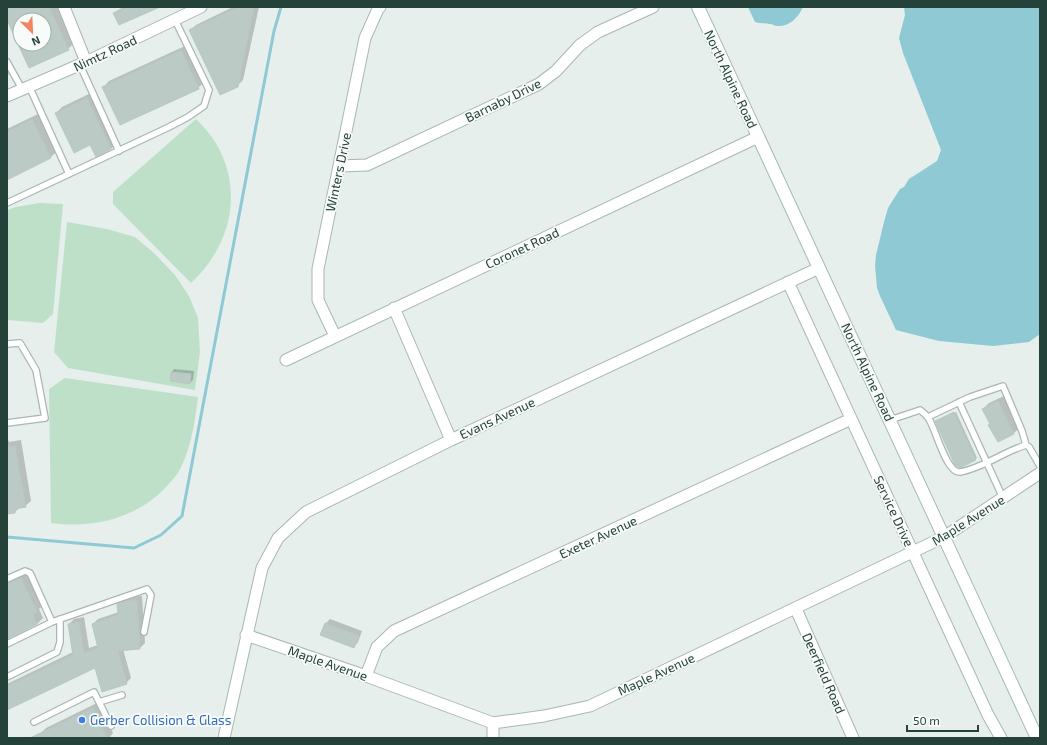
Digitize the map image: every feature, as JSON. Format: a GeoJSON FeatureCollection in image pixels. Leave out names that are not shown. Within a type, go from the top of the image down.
{"type":"FeatureCollection","features":[{"type":"Feature","properties":{"kind":"main road","name":"North Alpine Road"},"geometry":{"type":"LineString","coordinates":[[698,7],[1037,738]]}},
{"type":"Feature","properties":{"kind":"street"},"geometry":{"type":"LineString","coordinates":[[64,7],[83,63]]}},
{"type":"Feature","properties":{"kind":"street","name":"Nimtz Road"},"geometry":{"type":"LineString","coordinates":[[7,96],[83,63],[201,7]]}},
{"type":"Feature","properties":{"kind":"street","name":"Winters Drive"},"geometry":{"type":"LineString","coordinates":[[335,336],[318,300],[318,269],[365,38],[380,7]]}},
{"type":"Feature","properties":{"kind":"street","name":"Barnaby Drive"},"geometry":{"type":"LineString","coordinates":[[339,166],[367,165],[539,84],[556,71],[580,45],[598,32],[653,7]]}},
{"type":"Feature","properties":{"kind":"street","name":"Coronet Road"},"geometry":{"type":"LineString","coordinates":[[286,360],[758,137]]}},
{"type":"Feature","properties":{"kind":"street","name":"Evans Avenue"},"geometry":{"type":"LineString","coordinates":[[224,738],[262,568],[278,538],[306,512],[451,440],[819,268]]}},
{"type":"Feature","properties":{"kind":"street","name":"Service Drive"},"geometry":{"type":"LineString","coordinates":[[788,282],[988,715],[1001,738]]}},
{"type":"Feature","properties":{"kind":"street"},"geometry":{"type":"LineString","coordinates":[[394,308],[451,440]]}},
{"type":"Feature","properties":{"kind":"street","name":"Exeter Avenue"},"geometry":{"type":"LineString","coordinates":[[366,676],[377,647],[394,631],[851,419]]}},
{"type":"Feature","properties":{"kind":"street","name":"Maple Avenue"},"geometry":{"type":"LineString","coordinates":[[246,635],[366,676],[493,723],[544,716],[590,706],[796,609],[944,537],[1040,473]]}},
{"type":"Feature","properties":{"kind":"street","name":"Deerfield Road"},"geometry":{"type":"LineString","coordinates":[[796,609],[853,738]]}},
{"type":"Feature","properties":{"kind":"street"},"geometry":{"type":"LineString","coordinates":[[493,723],[493,738]]}},
{"type":"Feature","properties":{"kind":"lane"},"geometry":{"type":"LineString","coordinates":[[7,203],[169,127],[188,117],[204,106],[209,90],[175,20]]}},
{"type":"Feature","properties":{"kind":"lane"},"geometry":{"type":"LineString","coordinates":[[7,62],[26,88],[69,174]]}},
{"type":"Feature","properties":{"kind":"lane"},"geometry":{"type":"LineString","coordinates":[[83,63],[119,151]]}},
{"type":"Feature","properties":{"kind":"lane"},"geometry":{"type":"LineString","coordinates":[[7,344],[20,343],[33,364],[36,370],[45,418],[7,423]]}},
{"type":"Feature","properties":{"kind":"lane"},"geometry":{"type":"LineString","coordinates":[[928,418],[970,397],[1003,386],[1022,431],[1026,445],[1029,447],[1040,466]]}},
{"type":"Feature","properties":{"kind":"lane"},"geometry":{"type":"LineString","coordinates":[[959,402],[1003,498]]}},
{"type":"Feature","properties":{"kind":"lane"},"geometry":{"type":"LineString","coordinates":[[890,420],[920,410],[928,418],[948,463],[958,472],[987,462],[1026,445]]}},
{"type":"Feature","properties":{"kind":"lane"},"geometry":{"type":"LineString","coordinates":[[7,579],[25,571],[30,573],[52,622]]}},
{"type":"Feature","properties":{"kind":"lane"},"geometry":{"type":"LineString","coordinates":[[7,644],[52,622],[147,589],[151,595],[144,632]]}},
{"type":"Feature","properties":{"kind":"lane"},"geometry":{"type":"LineString","coordinates":[[7,677],[57,652],[60,642],[60,619]]}},
{"type":"Feature","properties":{"kind":"lane"},"geometry":{"type":"LineString","coordinates":[[34,722],[94,692],[111,726]]}},
{"type":"Feature","properties":{"kind":"lane"},"geometry":{"type":"LineString","coordinates":[[99,702],[122,695]]}},
{"type":"Feature","properties":{"kind":"green space"},"geometry":{"type":"Polygon","coordinates":[[[196,119],[215,141],[225,163],[230,182],[231,200],[229,218],[215,253],[204,269],[191,283],[113,204],[113,192],[196,119]]]}},
{"type":"Feature","properties":{"kind":"green space"},"geometry":{"type":"Polygon","coordinates":[[[39,203],[63,204],[53,314],[43,323],[7,320],[7,210],[39,203]]]}},
{"type":"Feature","properties":{"kind":"green space"},"geometry":{"type":"Polygon","coordinates":[[[67,222],[107,229],[135,237],[154,253],[175,275],[189,296],[198,318],[200,352],[195,390],[68,368],[54,352],[67,222]]]}},
{"type":"Feature","properties":{"kind":"green space"},"geometry":{"type":"Polygon","coordinates":[[[65,378],[198,397],[191,440],[181,468],[168,485],[143,506],[114,519],[99,522],[83,524],[51,523],[49,389],[65,378]]]}},
{"type":"Feature","properties":{"kind":"water"},"geometry":{"type":"Polygon","coordinates":[[[748,7],[803,7],[799,15],[793,21],[785,25],[777,26],[755,22],[748,7]]]}},
{"type":"Feature","properties":{"kind":"water"},"geometry":{"type":"Polygon","coordinates":[[[904,7],[1040,7],[1040,334],[1029,342],[993,346],[939,341],[896,330],[877,288],[875,266],[876,255],[888,208],[900,189],[904,187],[909,179],[937,161],[941,150],[903,53],[899,38],[905,15],[904,7]]]}},
{"type":"Feature","properties":{"kind":"building"},"geometry":{"type":"Polygon","coordinates":[[[7,7],[49,7],[51,12],[12,12],[12,31],[7,20],[7,7]]]}},
{"type":"Feature","properties":{"kind":"building"},"geometry":{"type":"Polygon","coordinates":[[[127,7],[160,7],[119,25],[113,13],[127,7]]]}},
{"type":"Feature","properties":{"kind":"building"},"geometry":{"type":"Polygon","coordinates":[[[238,7],[254,7],[238,87],[220,95],[189,30],[238,7]]]}},
{"type":"Feature","properties":{"kind":"building"},"geometry":{"type":"Polygon","coordinates":[[[52,13],[69,50],[29,68],[22,52],[52,52],[52,13]]]}},
{"type":"Feature","properties":{"kind":"building"},"geometry":{"type":"Polygon","coordinates":[[[181,50],[199,89],[120,125],[102,87],[181,50]]]}},
{"type":"Feature","properties":{"kind":"building"},"geometry":{"type":"Polygon","coordinates":[[[87,98],[111,149],[96,157],[90,145],[74,153],[55,113],[87,98]]]}},
{"type":"Feature","properties":{"kind":"building"},"geometry":{"type":"Polygon","coordinates":[[[32,119],[51,158],[7,180],[7,132],[32,119]]]}},
{"type":"Feature","properties":{"kind":"building"},"geometry":{"type":"Polygon","coordinates":[[[171,372],[191,374],[190,384],[170,381],[171,372]]]}},
{"type":"Feature","properties":{"kind":"building"},"geometry":{"type":"Polygon","coordinates":[[[998,401],[1014,434],[998,442],[988,425],[990,424],[982,409],[998,401]]]}},
{"type":"Feature","properties":{"kind":"building"},"geometry":{"type":"Polygon","coordinates":[[[954,412],[976,460],[960,468],[955,465],[935,421],[954,412]]]}},
{"type":"Feature","properties":{"kind":"building"},"geometry":{"type":"Polygon","coordinates":[[[15,446],[26,507],[15,509],[15,513],[7,514],[7,447],[15,446]]]}},
{"type":"Feature","properties":{"kind":"building"},"geometry":{"type":"Polygon","coordinates":[[[21,578],[37,612],[33,614],[37,624],[7,639],[7,583],[21,578]]]}},
{"type":"Feature","properties":{"kind":"building"},"geometry":{"type":"Polygon","coordinates":[[[137,600],[140,649],[118,651],[127,684],[102,692],[95,668],[7,710],[7,686],[73,655],[68,624],[79,622],[84,653],[98,648],[92,624],[118,615],[117,604],[125,601],[137,600]]]}},
{"type":"Feature","properties":{"kind":"building"},"geometry":{"type":"Polygon","coordinates":[[[325,623],[359,636],[354,648],[320,635],[325,623]]]}},
{"type":"Feature","properties":{"kind":"building","name":"Gerber Collision & Glass"},"geometry":{"type":"Polygon","coordinates":[[[93,708],[107,738],[30,738],[93,708]]]}},
{"type":"Feature","properties":{"kind":"waterway"},"geometry":{"type":"LineString","coordinates":[[7,537],[134,548],[161,535],[182,516],[274,31],[281,7]]}},
{"type":"Feature","properties":{"kind":"place","name":"Gerber Collision & Glass"},"geometry":{"type":"Point","coordinates":[82,720]}}]}
